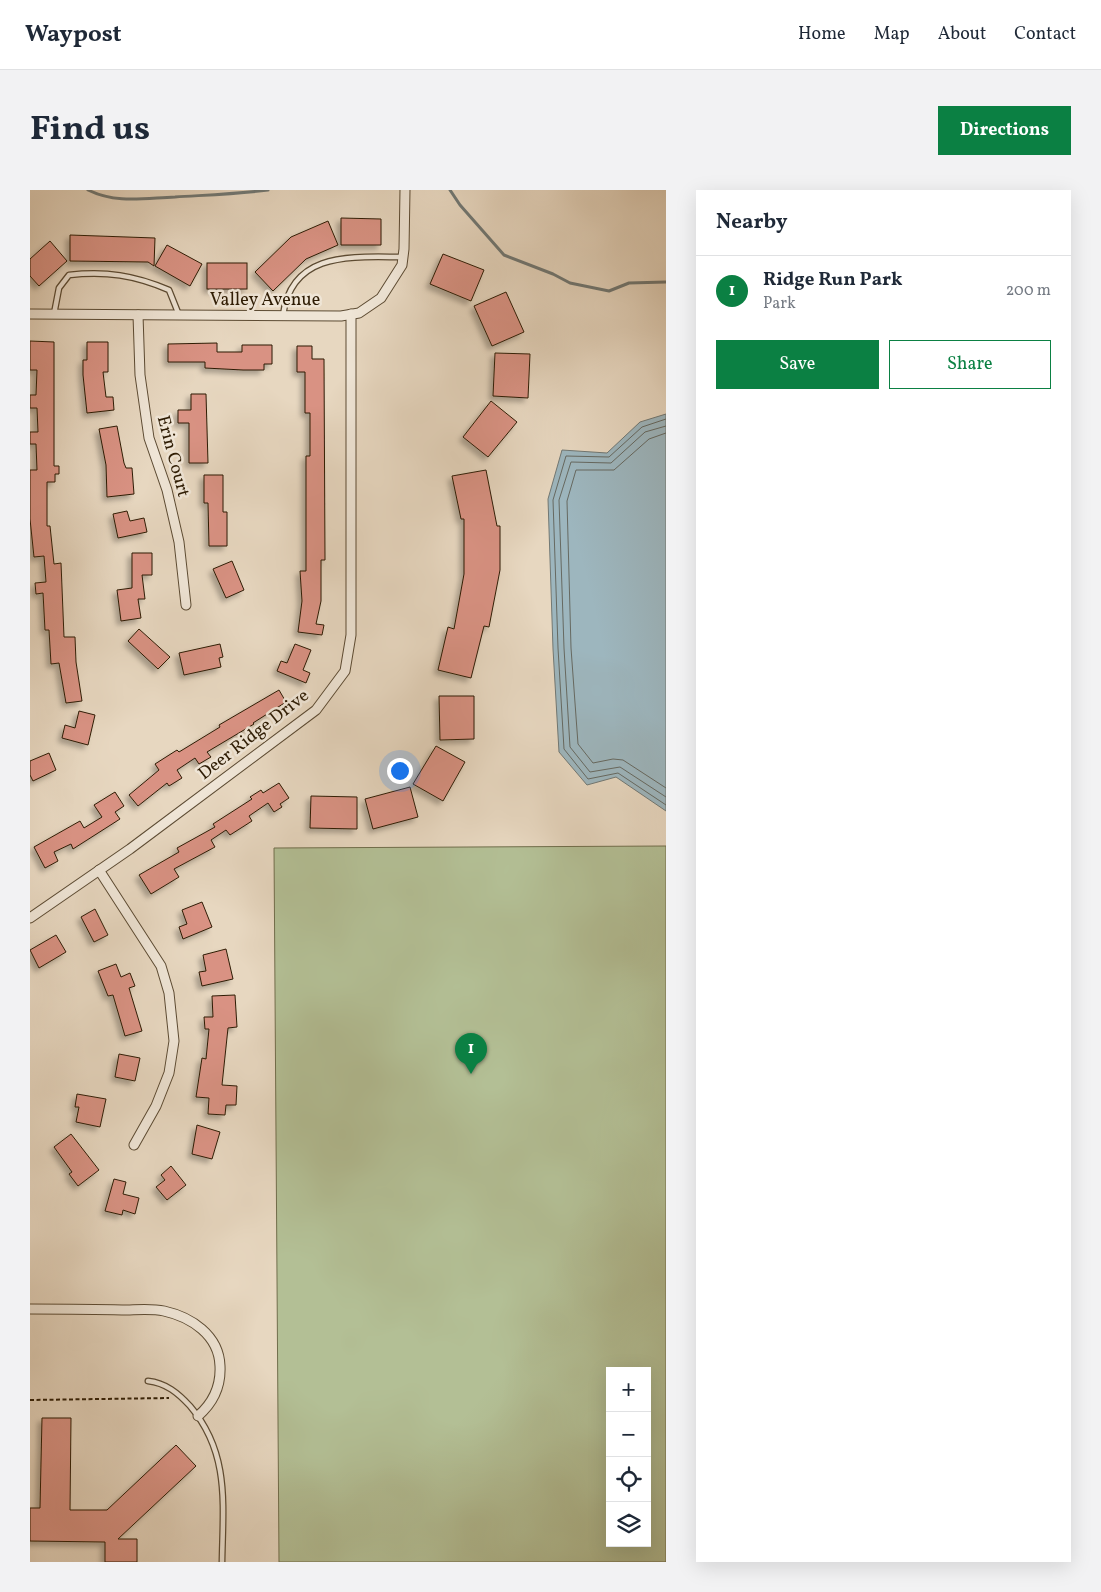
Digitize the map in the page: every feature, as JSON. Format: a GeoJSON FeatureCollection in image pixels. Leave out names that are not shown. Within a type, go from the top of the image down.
{"type":"FeatureCollection","features":[{"type":"Feature","properties":{"kind":"street","name":"Valley Avenue"},"geometry":{"type":"LineString","coordinates":[[30,314],[283,315],[359,313],[381,298],[402,265],[405,190]]}},
{"type":"Feature","properties":{"kind":"street","name":"Deer Ridge Drive"},"geometry":{"type":"LineString","coordinates":[[30,918],[99,870],[316,710],[345,671],[351,635],[351,314]]}},
{"type":"Feature","properties":{"kind":"street","name":"Erin Court"},"geometry":{"type":"LineString","coordinates":[[138,315],[140,375],[149,438],[167,490],[177,534],[186,605]]}},
{"type":"Feature","properties":{"kind":"street"},"geometry":{"type":"LineString","coordinates":[[99,870],[161,966],[169,993],[174,1041],[169,1073],[156,1106],[134,1146]]}},
{"type":"Feature","properties":{"kind":"street"},"geometry":{"type":"LineString","coordinates":[[30,1308],[162,1310],[194,1323],[204,1330],[214,1344],[220,1361],[220,1377],[216,1391],[208,1407],[198,1416]]}},
{"type":"Feature","properties":{"kind":"lane"},"geometry":{"type":"LineString","coordinates":[[283,315],[285,301],[290,290],[303,276],[330,259],[403,257]]}},
{"type":"Feature","properties":{"kind":"lane"},"geometry":{"type":"LineString","coordinates":[[54,314],[59,288],[69,275],[96,272],[141,278],[168,290],[179,315]]}},
{"type":"Feature","properties":{"kind":"lane"},"geometry":{"type":"LineString","coordinates":[[148,1381],[168,1386],[182,1398],[198,1416],[211,1437],[221,1469],[222,1562]]}},
{"type":"Feature","properties":{"kind":"path"},"geometry":{"type":"LineString","coordinates":[[30,1400],[182,1398]]}},
{"type":"Feature","properties":{"kind":"green space"},"geometry":{"type":"Polygon","coordinates":[[[666,846],[666,1562],[279,1562],[274,848],[666,846]]]}},
{"type":"Feature","properties":{"kind":"water"},"geometry":{"type":"Polygon","coordinates":[[[666,414],[666,811],[616,777],[587,785],[559,752],[553,649],[548,499],[562,450],[607,453],[640,422],[666,414]]]}},
{"type":"Feature","properties":{"kind":"building"},"geometry":{"type":"Polygon","coordinates":[[[341,218],[381,219],[381,245],[341,245],[341,218]]]}},
{"type":"Feature","properties":{"kind":"building"},"geometry":{"type":"Polygon","coordinates":[[[328,221],[338,245],[306,259],[273,291],[255,272],[291,237],[328,221]]]}},
{"type":"Feature","properties":{"kind":"building"},"geometry":{"type":"Polygon","coordinates":[[[70,235],[155,238],[154,266],[148,262],[70,261],[70,235]]]}},
{"type":"Feature","properties":{"kind":"building"},"geometry":{"type":"Polygon","coordinates":[[[50,241],[67,261],[39,286],[30,276],[30,259],[50,241]]]}},
{"type":"Feature","properties":{"kind":"building"},"geometry":{"type":"Polygon","coordinates":[[[167,245],[202,264],[190,286],[155,266],[167,245]]]}},
{"type":"Feature","properties":{"kind":"building"},"geometry":{"type":"Polygon","coordinates":[[[443,254],[484,270],[471,301],[430,284],[443,254]]]}},
{"type":"Feature","properties":{"kind":"building"},"geometry":{"type":"Polygon","coordinates":[[[207,263],[247,263],[247,289],[207,289],[207,263]]]}},
{"type":"Feature","properties":{"kind":"building"},"geometry":{"type":"Polygon","coordinates":[[[506,292],[524,332],[492,346],[474,306],[506,292]]]}},
{"type":"Feature","properties":{"kind":"building"},"geometry":{"type":"Polygon","coordinates":[[[30,341],[54,342],[54,466],[59,466],[59,474],[55,474],[55,482],[47,482],[47,526],[50,526],[54,564],[61,563],[64,637],[75,637],[76,662],[82,701],[66,703],[59,663],[51,664],[49,630],[45,630],[43,593],[36,594],[35,583],[46,582],[44,556],[34,557],[30,519],[30,470],[37,470],[36,444],[30,444],[30,432],[38,432],[37,408],[30,408],[30,395],[36,395],[37,370],[30,370],[30,341]]]}},
{"type":"Feature","properties":{"kind":"building"},"geometry":{"type":"Polygon","coordinates":[[[87,342],[108,342],[108,372],[103,372],[106,397],[113,397],[114,410],[87,413],[83,360],[87,360],[87,342]]]}},
{"type":"Feature","properties":{"kind":"building"},"geometry":{"type":"Polygon","coordinates":[[[217,343],[217,352],[242,352],[242,345],[272,345],[272,364],[264,364],[264,370],[243,370],[205,368],[205,362],[168,362],[168,344],[217,343]]]}},
{"type":"Feature","properties":{"kind":"building"},"geometry":{"type":"Polygon","coordinates":[[[297,346],[312,346],[312,359],[324,359],[325,560],[321,560],[321,601],[316,624],[324,625],[322,635],[298,632],[302,601],[300,571],[306,571],[306,456],[310,456],[310,413],[305,413],[305,372],[297,372],[297,346]]]}},
{"type":"Feature","properties":{"kind":"building"},"geometry":{"type":"Polygon","coordinates":[[[495,353],[530,354],[528,398],[493,396],[495,353]]]}},
{"type":"Feature","properties":{"kind":"building"},"geometry":{"type":"Polygon","coordinates":[[[191,394],[206,394],[208,463],[189,463],[189,423],[178,423],[178,410],[191,410],[191,394]]]}},
{"type":"Feature","properties":{"kind":"building"},"geometry":{"type":"Polygon","coordinates":[[[491,401],[517,422],[488,457],[463,437],[491,401]]]}},
{"type":"Feature","properties":{"kind":"building"},"geometry":{"type":"Polygon","coordinates":[[[117,426],[124,463],[126,468],[132,468],[134,494],[107,497],[106,465],[99,429],[117,426]]]}},
{"type":"Feature","properties":{"kind":"building"},"geometry":{"type":"Polygon","coordinates":[[[486,470],[497,526],[500,526],[500,570],[489,627],[484,626],[471,678],[438,670],[448,627],[454,629],[464,574],[464,519],[461,519],[452,476],[486,470]]]}},
{"type":"Feature","properties":{"kind":"building"},"geometry":{"type":"Polygon","coordinates":[[[204,475],[223,475],[223,512],[227,512],[227,546],[209,546],[208,503],[204,503],[204,475]]]}},
{"type":"Feature","properties":{"kind":"building"},"geometry":{"type":"Polygon","coordinates":[[[127,511],[130,521],[144,518],[147,532],[118,538],[113,514],[127,511]]]}},
{"type":"Feature","properties":{"kind":"building"},"geometry":{"type":"Polygon","coordinates":[[[132,553],[152,553],[152,575],[142,575],[145,599],[138,599],[141,618],[121,621],[117,590],[132,588],[132,553]]]}},
{"type":"Feature","properties":{"kind":"building"},"geometry":{"type":"Polygon","coordinates":[[[232,561],[244,590],[226,598],[213,569],[232,561]]]}},
{"type":"Feature","properties":{"kind":"building"},"geometry":{"type":"Polygon","coordinates":[[[139,629],[170,657],[158,669],[128,641],[139,629]]]}},
{"type":"Feature","properties":{"kind":"building"},"geometry":{"type":"Polygon","coordinates":[[[220,644],[223,657],[219,658],[221,667],[184,675],[179,653],[220,644]]]}},
{"type":"Feature","properties":{"kind":"building"},"geometry":{"type":"Polygon","coordinates":[[[295,644],[311,650],[303,670],[310,673],[306,683],[277,671],[281,661],[287,663],[295,644]]]}},
{"type":"Feature","properties":{"kind":"building"},"geometry":{"type":"Polygon","coordinates":[[[279,690],[286,702],[207,752],[211,757],[199,764],[195,758],[177,770],[182,778],[169,786],[167,783],[138,806],[129,795],[159,770],[155,764],[177,750],[179,752],[220,727],[219,725],[279,690]]]}},
{"type":"Feature","properties":{"kind":"building"},"geometry":{"type":"Polygon","coordinates":[[[439,696],[474,696],[474,739],[440,740],[439,696]]]}},
{"type":"Feature","properties":{"kind":"building"},"geometry":{"type":"Polygon","coordinates":[[[79,711],[95,715],[88,745],[62,738],[65,725],[75,728],[79,711]]]}},
{"type":"Feature","properties":{"kind":"building"},"geometry":{"type":"Polygon","coordinates":[[[436,746],[465,762],[443,801],[413,784],[436,746]]]}},
{"type":"Feature","properties":{"kind":"building"},"geometry":{"type":"Polygon","coordinates":[[[49,753],[56,770],[33,781],[30,775],[30,761],[49,753]]]}},
{"type":"Feature","properties":{"kind":"building"},"geometry":{"type":"Polygon","coordinates":[[[279,783],[289,798],[280,804],[282,807],[274,812],[268,803],[249,816],[252,821],[230,835],[226,830],[211,840],[215,847],[174,869],[179,877],[151,894],[139,875],[179,852],[177,848],[215,827],[213,824],[252,799],[250,797],[261,790],[263,793],[279,783]]]}},
{"type":"Feature","properties":{"kind":"building"},"geometry":{"type":"Polygon","coordinates":[[[410,787],[418,817],[373,829],[365,799],[410,787]]]}},
{"type":"Feature","properties":{"kind":"building"},"geometry":{"type":"Polygon","coordinates":[[[115,792],[124,806],[115,812],[120,819],[73,849],[71,844],[54,852],[58,861],[45,868],[34,847],[80,821],[84,828],[102,817],[94,805],[115,792]]]}},
{"type":"Feature","properties":{"kind":"building"},"geometry":{"type":"Polygon","coordinates":[[[311,796],[357,797],[357,829],[310,828],[311,796]]]}},
{"type":"Feature","properties":{"kind":"building"},"geometry":{"type":"Polygon","coordinates":[[[202,902],[212,927],[183,939],[179,927],[187,924],[182,910],[202,902]]]}},
{"type":"Feature","properties":{"kind":"building"},"geometry":{"type":"Polygon","coordinates":[[[95,909],[108,935],[94,942],[81,917],[95,909]]]}},
{"type":"Feature","properties":{"kind":"building"},"geometry":{"type":"Polygon","coordinates":[[[56,935],[66,952],[39,968],[30,950],[56,935]]]}},
{"type":"Feature","properties":{"kind":"building"},"geometry":{"type":"Polygon","coordinates":[[[226,949],[233,979],[202,986],[199,972],[206,971],[203,955],[226,949]]]}},
{"type":"Feature","properties":{"kind":"building"},"geometry":{"type":"Polygon","coordinates":[[[116,964],[121,977],[130,973],[135,986],[129,988],[142,1031],[125,1036],[113,995],[108,996],[98,971],[116,964]]]}},
{"type":"Feature","properties":{"kind":"building"},"geometry":{"type":"Polygon","coordinates":[[[235,995],[237,1027],[228,1028],[222,1085],[237,1086],[236,1105],[226,1105],[225,1115],[208,1114],[209,1098],[196,1097],[202,1058],[206,1059],[209,1029],[205,1029],[204,1017],[213,1017],[212,996],[235,995]]]}},
{"type":"Feature","properties":{"kind":"building"},"geometry":{"type":"Polygon","coordinates":[[[119,1054],[140,1058],[135,1081],[115,1077],[119,1054]]]}},
{"type":"Feature","properties":{"kind":"building"},"geometry":{"type":"Polygon","coordinates":[[[77,1094],[106,1099],[100,1127],[76,1122],[79,1107],[75,1107],[77,1094]]]}},
{"type":"Feature","properties":{"kind":"building"},"geometry":{"type":"Polygon","coordinates":[[[197,1125],[220,1132],[212,1159],[192,1154],[197,1125]]]}},
{"type":"Feature","properties":{"kind":"building"},"geometry":{"type":"Polygon","coordinates":[[[71,1134],[99,1170],[78,1186],[69,1174],[72,1172],[54,1147],[71,1134]]]}},
{"type":"Feature","properties":{"kind":"building"},"geometry":{"type":"Polygon","coordinates":[[[171,1166],[186,1185],[167,1200],[156,1187],[165,1180],[161,1175],[171,1166]]]}},
{"type":"Feature","properties":{"kind":"building"},"geometry":{"type":"Polygon","coordinates":[[[114,1179],[126,1182],[123,1194],[139,1198],[135,1214],[123,1210],[122,1215],[105,1211],[114,1179]]]}},
{"type":"Feature","properties":{"kind":"building"},"geometry":{"type":"Polygon","coordinates":[[[42,1418],[71,1418],[70,1510],[107,1510],[176,1445],[196,1466],[118,1539],[137,1539],[137,1562],[105,1562],[105,1542],[30,1541],[30,1508],[40,1508],[42,1418]]]}},
{"type":"Feature","properties":{"kind":"waterway"},"geometry":{"type":"LineString","coordinates":[[88,190],[120,199],[268,190]]}},
{"type":"Feature","properties":{"kind":"waterway"},"geometry":{"type":"LineString","coordinates":[[450,190],[460,205],[504,255],[553,274],[570,283],[609,291],[629,283],[666,282]]}},
{"type":"Feature","properties":{"kind":"place","name":"Ridge Run Park"},"geometry":{"type":"Point","coordinates":[471,1074]}}]}
